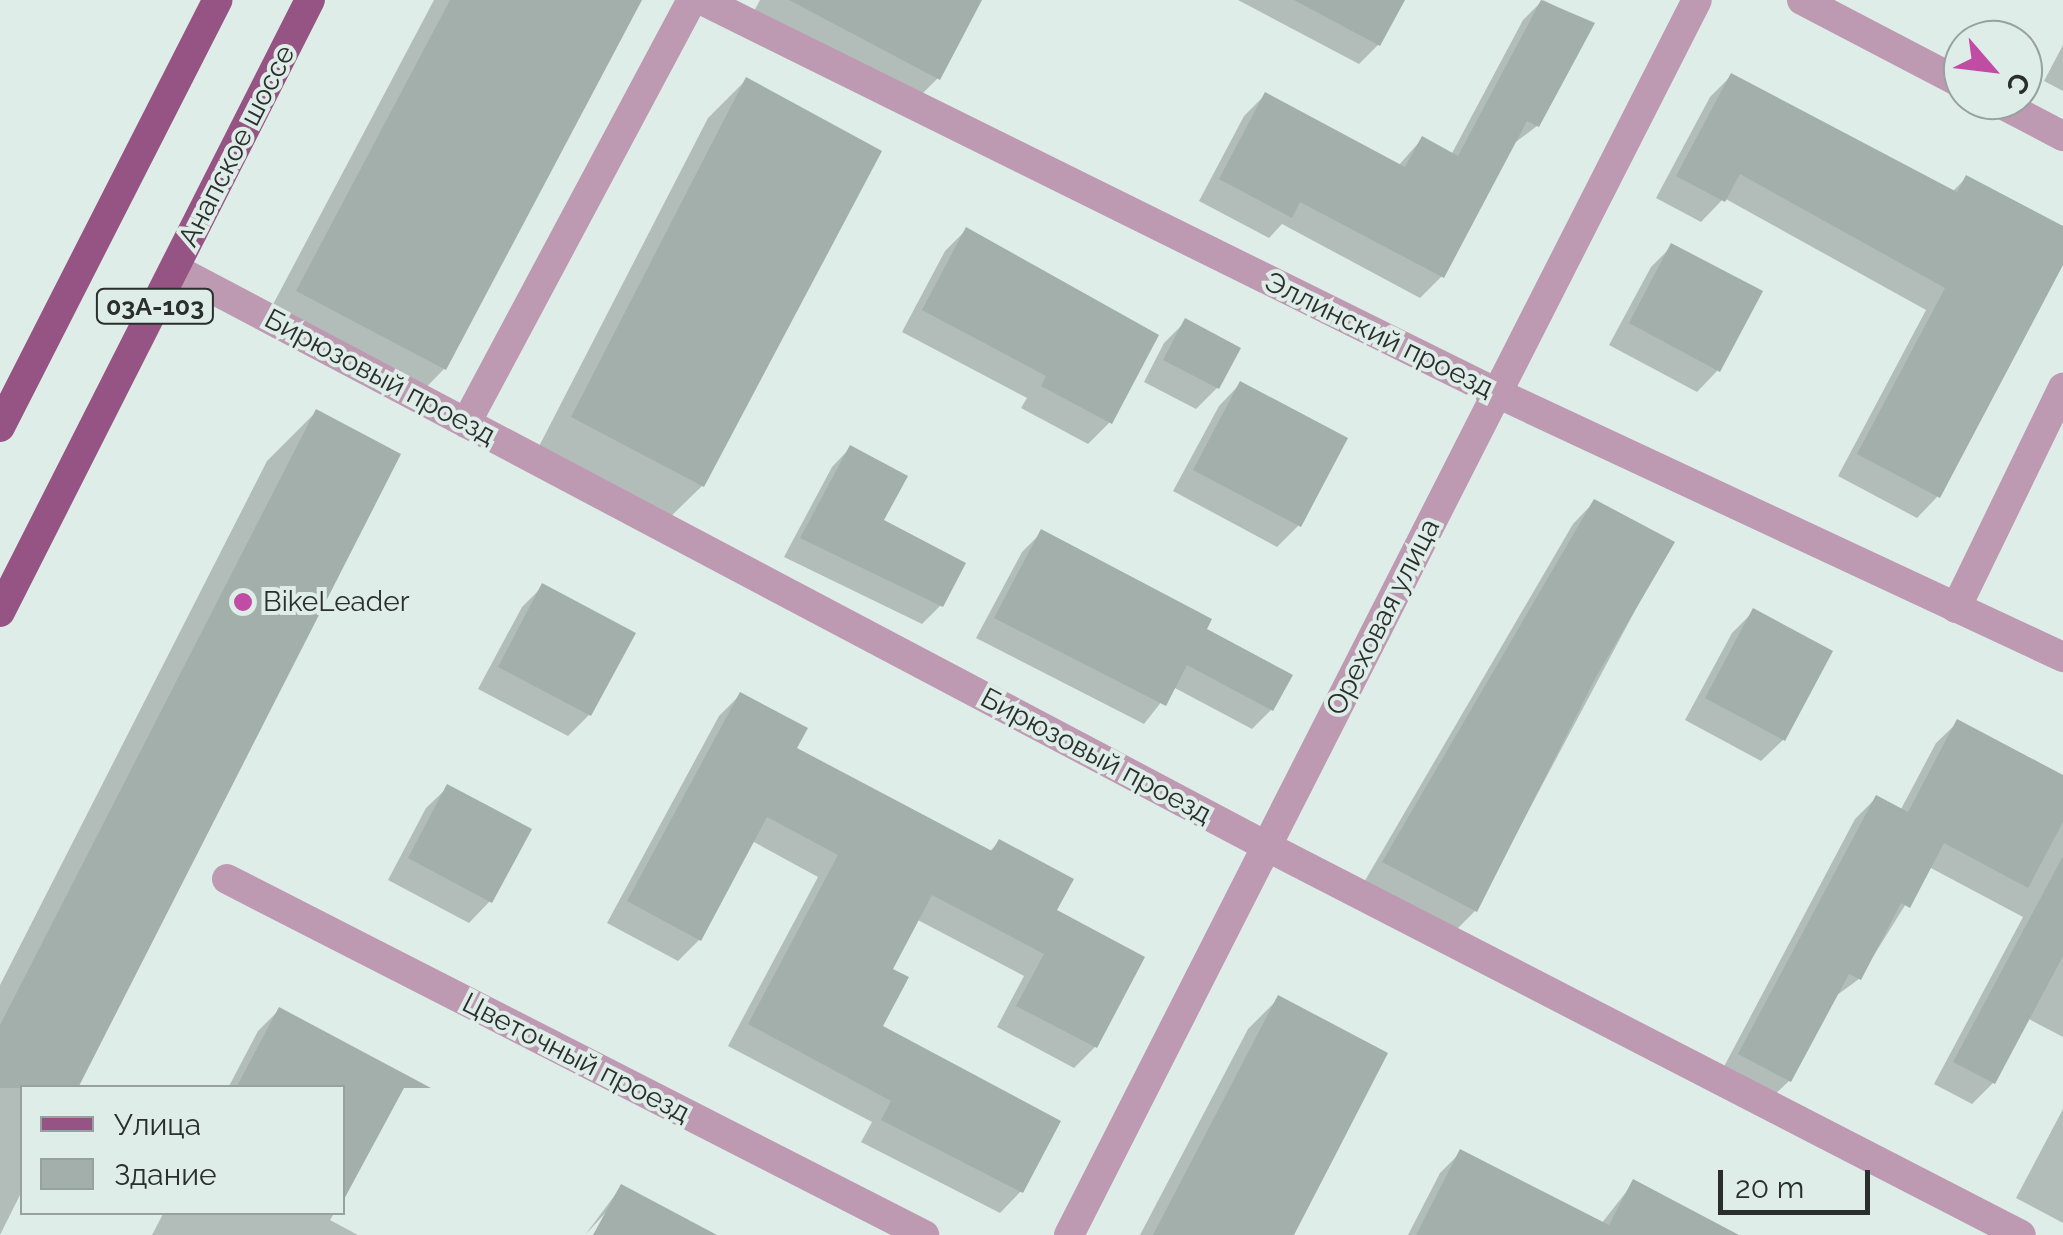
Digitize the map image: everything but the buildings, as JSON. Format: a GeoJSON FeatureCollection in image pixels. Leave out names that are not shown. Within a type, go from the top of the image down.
{"type":"FeatureCollection","features":[{"type":"Feature","properties":{"kind":"main road","name":"03А-103"},"geometry":{"type":"LineString","coordinates":[[0,427],[218,0]]}},
{"type":"Feature","properties":{"kind":"main road","name":"Анапское шоссе"},"geometry":{"type":"LineString","coordinates":[[0,612],[310,0]]}},
{"type":"Feature","properties":{"kind":"street"},"geometry":{"type":"LineString","coordinates":[[466,423],[692,0]]}},
{"type":"Feature","properties":{"kind":"street","name":"Эллинский проезд"},"geometry":{"type":"LineString","coordinates":[[702,0],[1496,393],[2063,657]]}},
{"type":"Feature","properties":{"kind":"street","name":"Ореховая улица"},"geometry":{"type":"LineString","coordinates":[[1069,1235],[1697,0]]}},
{"type":"Feature","properties":{"kind":"street"},"geometry":{"type":"LineString","coordinates":[[1802,0],[1943,74]]}},
{"type":"Feature","properties":{"kind":"street"},"geometry":{"type":"LineString","coordinates":[[2032,120],[2063,136]]}},
{"type":"Feature","properties":{"kind":"street","name":"Бирюзовый проезд"},"geometry":{"type":"LineString","coordinates":[[175,268],[1266,846],[2021,1235]]}},
{"type":"Feature","properties":{"kind":"street"},"geometry":{"type":"LineString","coordinates":[[1956,608],[2063,388]]}},
{"type":"Feature","properties":{"kind":"street","name":"Цветочный проезд"},"geometry":{"type":"LineString","coordinates":[[227,880],[924,1235]]}},
{"type":"Feature","properties":{"kind":"place","name":"BikeLeader"},"geometry":{"type":"Point","coordinates":[243,602]}}]}
